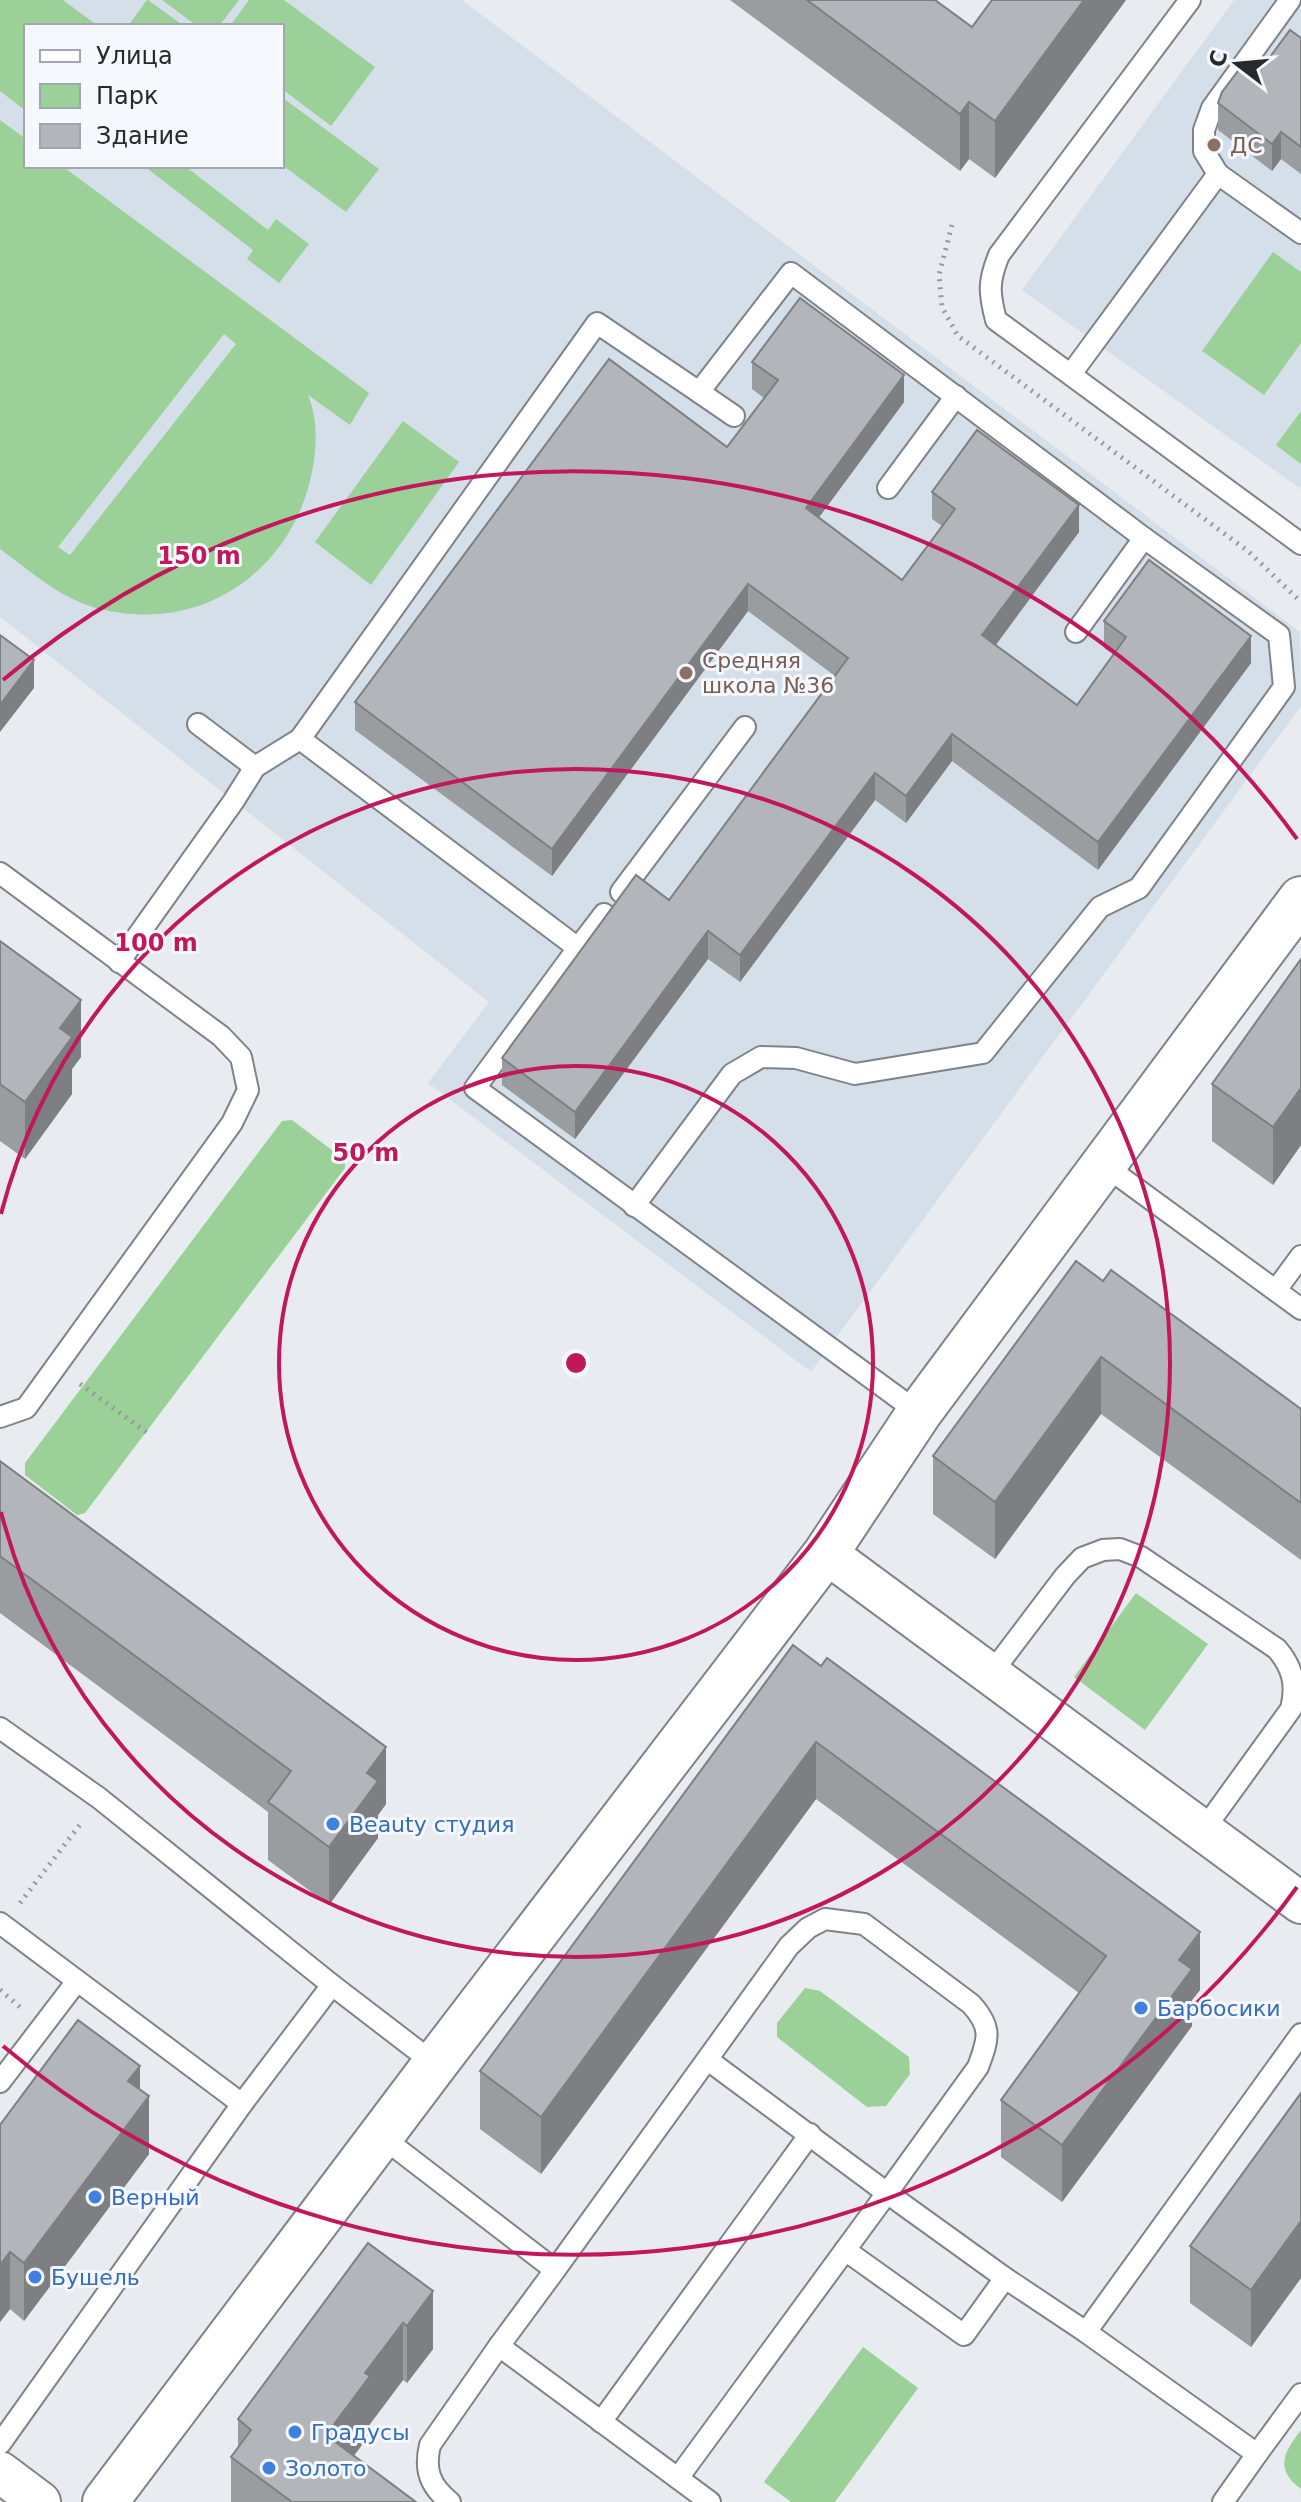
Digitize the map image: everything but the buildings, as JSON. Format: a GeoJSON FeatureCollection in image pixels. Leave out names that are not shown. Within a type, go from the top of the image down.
{"type":"FeatureCollection","features":[{"type":"Feature","properties":{"kind":"street"},"geometry":{"type":"LineString","coordinates":[[105,2502],[826,1553],[919,1413],[1301,899]]}},
{"type":"Feature","properties":{"kind":"street"},"geometry":{"type":"LineString","coordinates":[[826,1553],[1301,1903]]}},
{"type":"Feature","properties":{"kind":"street"},"geometry":{"type":"LineString","coordinates":[[0,2472],[40,2502]]}},
{"type":"Feature","properties":{"kind":"lane"},"geometry":{"type":"LineString","coordinates":[[1190,0],[999,255],[990,276],[990,296],[996,320],[1301,544]]}},
{"type":"Feature","properties":{"kind":"lane"},"geometry":{"type":"LineString","coordinates":[[1290,0],[1212,108],[1204,130],[1204,151],[1218,174],[1301,233]]}},
{"type":"Feature","properties":{"kind":"lane"},"geometry":{"type":"LineString","coordinates":[[1071,374],[1218,174]]}},
{"type":"Feature","properties":{"kind":"lane"},"geometry":{"type":"LineString","coordinates":[[634,1206],[732,1074],[761,1057],[796,1058],[855,1074],[983,1053],[1100,907],[1139,888],[1284,687],[1279,635],[1144,538],[791,273],[699,392]]}},
{"type":"Feature","properties":{"kind":"lane"},"geometry":{"type":"LineString","coordinates":[[119,962],[255,767],[300,739],[597,323],[734,416]]}},
{"type":"Feature","properties":{"kind":"lane"},"geometry":{"type":"LineString","coordinates":[[888,488],[956,396]]}},
{"type":"Feature","properties":{"kind":"lane"},"geometry":{"type":"LineString","coordinates":[[1076,632],[1144,538]]}},
{"type":"Feature","properties":{"kind":"lane"},"geometry":{"type":"LineString","coordinates":[[198,724],[255,767]]}},
{"type":"Feature","properties":{"kind":"lane"},"geometry":{"type":"LineString","coordinates":[[621,892],[745,727]]}},
{"type":"Feature","properties":{"kind":"lane"},"geometry":{"type":"LineString","coordinates":[[300,739],[578,948]]}},
{"type":"Feature","properties":{"kind":"lane"},"geometry":{"type":"LineString","coordinates":[[0,873],[221,1036],[241,1057],[248,1090],[232,1123],[26,1408],[0,1417]]}},
{"type":"Feature","properties":{"kind":"lane"},"geometry":{"type":"LineString","coordinates":[[604,914],[475,1088],[919,1413]]}},
{"type":"Feature","properties":{"kind":"lane"},"geometry":{"type":"LineString","coordinates":[[1104,1165],[1301,1309]]}},
{"type":"Feature","properties":{"kind":"lane"},"geometry":{"type":"LineString","coordinates":[[1276,1290],[1301,1256]]}},
{"type":"Feature","properties":{"kind":"lane"},"geometry":{"type":"LineString","coordinates":[[990,1675],[1065,1576],[1082,1558],[1103,1550],[1120,1549],[1141,1557],[1277,1649],[1289,1663],[1293,1674],[1295,1692],[1291,1709],[1202,1832]]}},
{"type":"Feature","properties":{"kind":"lane"},"geometry":{"type":"LineString","coordinates":[[0,1728],[99,1798],[435,2064]]}},
{"type":"Feature","properties":{"kind":"lane"},"geometry":{"type":"LineString","coordinates":[[450,2502],[427,2475],[430,2445],[499,2346],[789,1946],[808,1928],[825,1919],[864,1924],[971,2004],[984,2018],[987,2033],[985,2050],[978,2067],[678,2478]]}},
{"type":"Feature","properties":{"kind":"lane"},"geometry":{"type":"LineString","coordinates":[[1,1924],[242,2104]]}},
{"type":"Feature","properties":{"kind":"lane"},"geometry":{"type":"LineString","coordinates":[[0,2082],[77,1981]]}},
{"type":"Feature","properties":{"kind":"lane"},"geometry":{"type":"LineString","coordinates":[[0,2444],[242,2104],[332,1985]]}},
{"type":"Feature","properties":{"kind":"lane"},"geometry":{"type":"LineString","coordinates":[[1086,2332],[1301,2034]]}},
{"type":"Feature","properties":{"kind":"lane"},"geometry":{"type":"LineString","coordinates":[[708,2060],[1005,2278],[1257,2454]]}},
{"type":"Feature","properties":{"kind":"lane"},"geometry":{"type":"LineString","coordinates":[[601,2422],[810,2134]]}},
{"type":"Feature","properties":{"kind":"lane"},"geometry":{"type":"LineString","coordinates":[[382,2137],[555,2270]]}},
{"type":"Feature","properties":{"kind":"lane"},"geometry":{"type":"LineString","coordinates":[[845,2250],[964,2335],[1005,2278]]}},
{"type":"Feature","properties":{"kind":"lane"},"geometry":{"type":"LineString","coordinates":[[499,2346],[710,2502]]}},
{"type":"Feature","properties":{"kind":"lane"},"geometry":{"type":"LineString","coordinates":[[1223,2502],[1301,2394]]}},
{"type":"Feature","properties":{"kind":"path"},"geometry":{"type":"LineString","coordinates":[[80,1384],[149,1434]]}},
{"type":"Feature","properties":{"kind":"path"},"geometry":{"type":"LineString","coordinates":[[1,1924],[99,1798]]}},
{"type":"Feature","properties":{"kind":"path"},"geometry":{"type":"LineString","coordinates":[[0,1990],[44,2026]]}},
{"type":"Feature","properties":{"kind":"shaded area","name":"Средняя школа №36"},"geometry":{"type":"Polygon","coordinates":[[[0,0],[462,0],[1300,632],[1301,706],[811,1372],[428,1083],[489,1002],[0,617],[0,0]]]}},
{"type":"Feature","properties":{"kind":"shaded area","name":"ДС"},"geometry":{"type":"Polygon","coordinates":[[[1234,0],[1301,0],[1301,489],[1022,290],[1234,0]]]}},
{"type":"Feature","properties":{"kind":"green space"},"geometry":{"type":"Polygon","coordinates":[[[0,0],[63,0],[95,24],[24,24],[24,109],[0,91],[0,0]]]}},
{"type":"Feature","properties":{"kind":"green space"},"geometry":{"type":"Polygon","coordinates":[[[148,0],[181,24],[129,24],[148,0]]]}},
{"type":"Feature","properties":{"kind":"green space"},"geometry":{"type":"Polygon","coordinates":[[[162,0],[239,0],[221,24],[194,24],[162,0]]]}},
{"type":"Feature","properties":{"kind":"green space"},"geometry":{"type":"Polygon","coordinates":[[[249,0],[284,0],[375,67],[331,126],[284,91],[284,24],[231,24],[249,0]]]}},
{"type":"Feature","properties":{"kind":"green space"},"geometry":{"type":"Polygon","coordinates":[[[284,99],[379,169],[346,212],[284,166],[284,99]]]}},
{"type":"Feature","properties":{"kind":"green space"},"geometry":{"type":"Polygon","coordinates":[[[0,120],[24,138],[24,168],[65,168],[369,393],[350,425],[308,395],[314,414],[316,443],[312,472],[302,505],[288,534],[268,560],[245,581],[218,598],[188,609],[156,614],[122,613],[86,605],[43,581],[0,549],[0,120]],[[224,334],[58,547],[70,555],[236,344],[224,334]]]}},
{"type":"Feature","properties":{"kind":"green space"},"geometry":{"type":"Polygon","coordinates":[[[147,168],[188,168],[268,230],[276,219],[309,244],[279,283],[247,259],[253,250],[147,168]]]}},
{"type":"Feature","properties":{"kind":"green space"},"geometry":{"type":"Polygon","coordinates":[[[1273,252],[1301,272],[1301,343],[1264,395],[1202,351],[1273,252]]]}},
{"type":"Feature","properties":{"kind":"green space"},"geometry":{"type":"Polygon","coordinates":[[[1301,411],[1301,464],[1276,445],[1301,411]]]}},
{"type":"Feature","properties":{"kind":"green space"},"geometry":{"type":"Polygon","coordinates":[[[403,421],[459,462],[371,585],[315,542],[403,421]]]}},
{"type":"Feature","properties":{"kind":"green space"},"geometry":{"type":"Polygon","coordinates":[[[292,1120],[345,1160],[345,1168],[85,1513],[77,1515],[25,1475],[25,1463],[282,1121],[292,1120]]]}},
{"type":"Feature","properties":{"kind":"green space"},"geometry":{"type":"Polygon","coordinates":[[[1136,1593],[1208,1644],[1145,1730],[1074,1677],[1136,1593]]]}},
{"type":"Feature","properties":{"kind":"green space"},"geometry":{"type":"Polygon","coordinates":[[[805,1988],[820,1991],[909,2057],[910,2074],[886,2106],[867,2107],[777,2037],[777,2023],[805,1988]]]}},
{"type":"Feature","properties":{"kind":"green space"},"geometry":{"type":"Polygon","coordinates":[[[863,2347],[918,2388],[835,2502],[791,2502],[764,2482],[863,2347]]]}},
{"type":"Feature","properties":{"kind":"green space"},"geometry":{"type":"Polygon","coordinates":[[[1301,2430],[1301,2489],[1287,2474],[1284,2460],[1301,2430]]]}},
{"type":"Feature","properties":{"kind":"place","name":"ДС"},"geometry":{"type":"Point","coordinates":[1214,145]}},
{"type":"Feature","properties":{"kind":"place","name":"Средняя школа №36"},"geometry":{"type":"Point","coordinates":[686,673]}},
{"type":"Feature","properties":{"kind":"place","name":"Beauty студия"},"geometry":{"type":"Point","coordinates":[333,1824]}},
{"type":"Feature","properties":{"kind":"place","name":"Барбосики"},"geometry":{"type":"Point","coordinates":[1141,2008]}},
{"type":"Feature","properties":{"kind":"place","name":"Верный"},"geometry":{"type":"Point","coordinates":[95,2197]}},
{"type":"Feature","properties":{"kind":"place","name":"Бушель"},"geometry":{"type":"Point","coordinates":[35,2277]}},
{"type":"Feature","properties":{"kind":"place","name":"Градусы"},"geometry":{"type":"Point","coordinates":[295,2432]}},
{"type":"Feature","properties":{"kind":"place","name":"Золото"},"geometry":{"type":"Point","coordinates":[269,2468]}}]}
